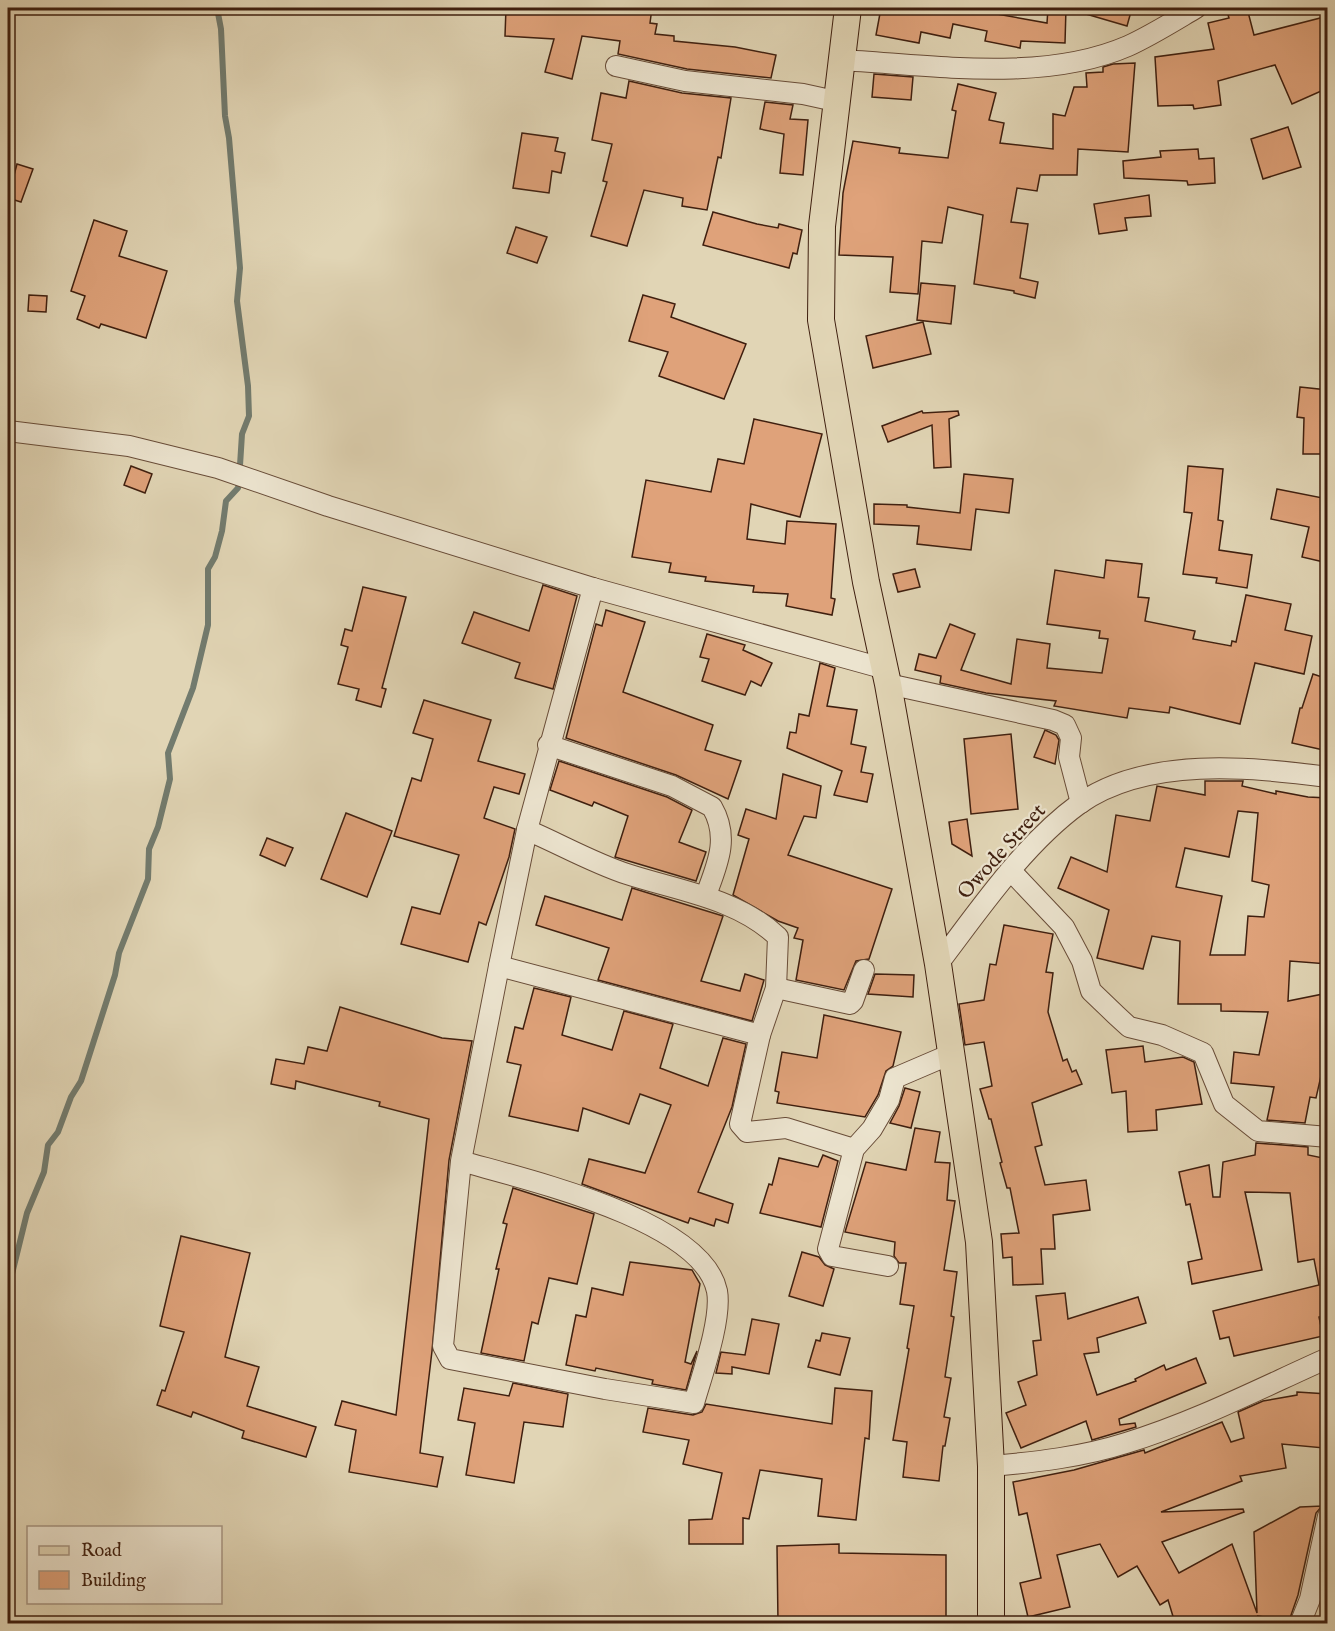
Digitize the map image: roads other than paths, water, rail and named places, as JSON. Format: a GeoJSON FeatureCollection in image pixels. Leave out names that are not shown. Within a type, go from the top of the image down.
{"type":"FeatureCollection","features":[{"type":"Feature","properties":{"kind":"main road"},"geometry":{"type":"LineString","coordinates":[[848,8],[835,101],[834,136],[822,226],[821,320],[938,964],[979,1242],[991,1466],[991,1623]]}},
{"type":"Feature","properties":{"kind":"street"},"geometry":{"type":"LineString","coordinates":[[842,60],[1000,68],[1045,66],[1082,60],[1127,46],[1196,8]]}},
{"type":"Feature","properties":{"kind":"street"},"geometry":{"type":"LineString","coordinates":[[616,66],[685,81],[803,94],[835,101]]}},
{"type":"Feature","properties":{"kind":"street"},"geometry":{"type":"LineString","coordinates":[[8,431],[129,446],[218,468],[260,480],[328,506],[593,588],[885,676],[1053,720],[1065,725],[1071,738],[1069,757],[1081,803]]}},
{"type":"Feature","properties":{"kind":"street"},"geometry":{"type":"LineString","coordinates":[[461,1161],[606,1204],[667,1234],[700,1259],[717,1291],[715,1326],[694,1403],[605,1389],[450,1359],[442,1346],[461,1161],[499,966],[527,830],[548,745],[593,588]]}},
{"type":"Feature","properties":{"kind":"street"},"geometry":{"type":"LineString","coordinates":[[548,745],[672,786],[712,807],[723,834],[721,853],[706,896]]}},
{"type":"Feature","properties":{"kind":"street","name":"Owode Street"},"geometry":{"type":"LineString","coordinates":[[938,964],[1037,843],[1081,803],[1133,779],[1195,769],[1265,769],[1328,777]]}},
{"type":"Feature","properties":{"kind":"street"},"geometry":{"type":"LineString","coordinates":[[527,830],[626,874],[706,896],[764,924],[778,937],[776,988],[760,1035],[740,1124],[747,1132],[786,1128],[854,1149]]}},
{"type":"Feature","properties":{"kind":"street"},"geometry":{"type":"LineString","coordinates":[[1012,872],[1064,927],[1082,962],[1091,991],[1129,1027],[1162,1035],[1203,1053],[1224,1104],[1258,1131],[1328,1137]]}},
{"type":"Feature","properties":{"kind":"street"},"geometry":{"type":"LineString","coordinates":[[499,966],[615,999],[760,1035]]}},
{"type":"Feature","properties":{"kind":"street"},"geometry":{"type":"LineString","coordinates":[[776,988],[850,1004],[864,970]]}},
{"type":"Feature","properties":{"kind":"street"},"geometry":{"type":"LineString","coordinates":[[888,1266],[832,1256],[828,1249],[854,1149],[872,1129],[889,1100],[895,1078],[951,1054]]}},
{"type":"Feature","properties":{"kind":"street"},"geometry":{"type":"LineString","coordinates":[[991,1466],[1049,1461],[1126,1443],[1204,1413],[1328,1358]]}},
{"type":"Feature","properties":{"kind":"street"},"geometry":{"type":"LineString","coordinates":[[1300,1623],[1310,1599],[1328,1516]]}},
{"type":"Feature","properties":{"kind":"waterway"},"geometry":{"type":"LineString","coordinates":[[8,1304],[12,1274],[27,1213],[44,1172],[48,1145],[58,1132],[71,1097],[81,1081],[115,975],[119,953],[148,879],[149,849],[158,827],[170,779],[168,753],[193,688],[208,625],[208,569],[215,557],[222,531],[226,501],[238,488],[242,434],[249,416],[248,386],[237,301],[240,268],[229,138],[225,116],[221,29],[217,8]]}}]}
